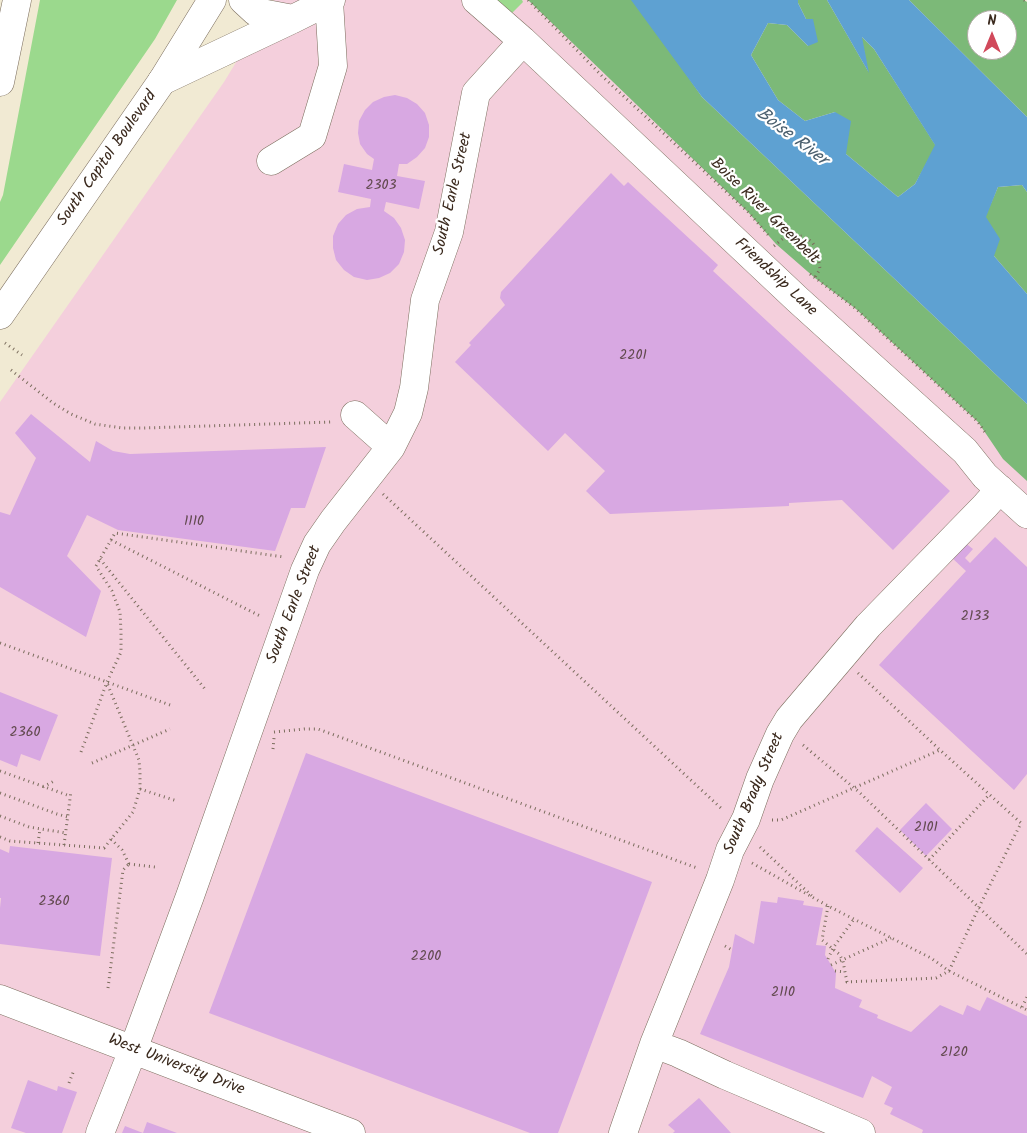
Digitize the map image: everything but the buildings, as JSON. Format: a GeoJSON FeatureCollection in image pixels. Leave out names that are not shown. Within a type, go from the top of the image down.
{"type":"FeatureCollection","features":[{"type":"Feature","properties":{"kind":"street"},"geometry":{"type":"LineString","coordinates":[[0,82],[17,0]]}},
{"type":"Feature","properties":{"kind":"street","name":"South Capitol Boulevard"},"geometry":{"type":"LineString","coordinates":[[0,315],[162,81],[212,0]]}},
{"type":"Feature","properties":{"kind":"street"},"geometry":{"type":"LineString","coordinates":[[243,0],[256,12],[293,19]]}},
{"type":"Feature","properties":{"kind":"street"},"geometry":{"type":"LineString","coordinates":[[162,81],[330,0],[333,66],[312,136],[271,161]]}},
{"type":"Feature","properties":{"kind":"street","name":"Friendship Lane"},"geometry":{"type":"LineString","coordinates":[[476,0],[767,253],[797,299],[965,451],[985,476],[1027,514]]}},
{"type":"Feature","properties":{"kind":"street","name":"South Earle Street"},"geometry":{"type":"LineString","coordinates":[[100,1133],[190,896],[305,570],[317,544],[332,521],[391,446],[408,413],[414,388],[426,300],[449,232],[476,93],[523,41]]}},
{"type":"Feature","properties":{"kind":"street"},"geometry":{"type":"LineString","coordinates":[[346,418],[391,446]]}},
{"type":"Feature","properties":{"kind":"street","name":"South Brady Street"},"geometry":{"type":"LineString","coordinates":[[623,1133],[654,1044],[720,880],[730,850],[746,819],[760,779],[780,734],[789,719],[868,626],[1000,489]]}},
{"type":"Feature","properties":{"kind":"street","name":"West University Drive"},"geometry":{"type":"LineString","coordinates":[[0,999],[351,1133]]}},
{"type":"Feature","properties":{"kind":"street"},"geometry":{"type":"LineString","coordinates":[[654,1044],[861,1133]]}},
{"type":"Feature","properties":{"kind":"path","name":"Boise River Greenbelt"},"geometry":{"type":"LineString","coordinates":[[528,0],[602,76],[748,212],[767,253],[783,250]]}},
{"type":"Feature","properties":{"kind":"path"},"geometry":{"type":"LineString","coordinates":[[767,253],[785,237],[796,235],[805,237],[817,249],[820,269],[815,278],[797,299]]}},
{"type":"Feature","properties":{"kind":"path","name":"Boise River Greenbelt"},"geometry":{"type":"LineString","coordinates":[[808,273],[856,309],[978,422],[988,437]]}},
{"type":"Feature","properties":{"kind":"path"},"geometry":{"type":"LineString","coordinates":[[5,343],[22,355]]}},
{"type":"Feature","properties":{"kind":"path"},"geometry":{"type":"LineString","coordinates":[[11,370],[53,403],[71,414],[95,424],[122,428],[346,418]]}},
{"type":"Feature","properties":{"kind":"path"},"geometry":{"type":"LineString","coordinates":[[380,491],[725,812]]}},
{"type":"Feature","properties":{"kind":"path"},"geometry":{"type":"LineString","coordinates":[[81,752],[106,682],[120,652],[120,612],[112,592],[96,566],[115,533],[288,558]]}},
{"type":"Feature","properties":{"kind":"path"},"geometry":{"type":"LineString","coordinates":[[111,540],[263,617]]}},
{"type":"Feature","properties":{"kind":"path"},"geometry":{"type":"LineString","coordinates":[[100,559],[205,689]]}},
{"type":"Feature","properties":{"kind":"path"},"geometry":{"type":"LineString","coordinates":[[0,643],[170,705]]}},
{"type":"Feature","properties":{"kind":"path"},"geometry":{"type":"LineString","coordinates":[[828,906],[822,940],[839,954],[846,972],[847,982],[936,978],[949,971],[1021,823],[858,672]]}},
{"type":"Feature","properties":{"kind":"path"},"geometry":{"type":"LineString","coordinates":[[0,837],[10,841],[104,848],[133,812],[140,789],[138,760],[106,682]]}},
{"type":"Feature","properties":{"kind":"path"},"geometry":{"type":"LineString","coordinates":[[92,764],[170,729]]}},
{"type":"Feature","properties":{"kind":"path"},"geometry":{"type":"LineString","coordinates":[[268,732],[318,729],[703,870]]}},
{"type":"Feature","properties":{"kind":"path"},"geometry":{"type":"LineString","coordinates":[[273,749],[274,732]]}},
{"type":"Feature","properties":{"kind":"path"},"geometry":{"type":"LineString","coordinates":[[797,740],[854,788],[1027,954]]}},
{"type":"Feature","properties":{"kind":"path"},"geometry":{"type":"LineString","coordinates":[[765,820],[781,820],[940,750]]}},
{"type":"Feature","properties":{"kind":"path"},"geometry":{"type":"LineString","coordinates":[[0,771],[70,796]]}},
{"type":"Feature","properties":{"kind":"path"},"geometry":{"type":"LineString","coordinates":[[43,787],[56,780]]}},
{"type":"Feature","properties":{"kind":"path"},"geometry":{"type":"LineString","coordinates":[[140,789],[177,801]]}},
{"type":"Feature","properties":{"kind":"path"},"geometry":{"type":"LineString","coordinates":[[64,845],[70,791]]}},
{"type":"Feature","properties":{"kind":"path"},"geometry":{"type":"LineString","coordinates":[[0,793],[68,817]]}},
{"type":"Feature","properties":{"kind":"path"},"geometry":{"type":"LineString","coordinates":[[928,860],[989,794]]}},
{"type":"Feature","properties":{"kind":"path"},"geometry":{"type":"LineString","coordinates":[[0,816],[29,827],[66,833]]}},
{"type":"Feature","properties":{"kind":"path"},"geometry":{"type":"LineString","coordinates":[[38,843],[40,829]]}},
{"type":"Feature","properties":{"kind":"path"},"geometry":{"type":"LineString","coordinates":[[111,839],[122,850],[129,864]]}},
{"type":"Feature","properties":{"kind":"path"},"geometry":{"type":"LineString","coordinates":[[756,843],[817,900]]}},
{"type":"Feature","properties":{"kind":"path"},"geometry":{"type":"LineString","coordinates":[[752,863],[854,920],[932,958],[949,971],[1027,1010]]}},
{"type":"Feature","properties":{"kind":"path"},"geometry":{"type":"LineString","coordinates":[[129,864],[155,867]]}},
{"type":"Feature","properties":{"kind":"path"},"geometry":{"type":"LineString","coordinates":[[108,988],[123,870],[129,864]]}},
{"type":"Feature","properties":{"kind":"path"},"geometry":{"type":"LineString","coordinates":[[828,959],[833,948],[854,920]]}},
{"type":"Feature","properties":{"kind":"path"},"geometry":{"type":"LineString","coordinates":[[831,965],[891,938]]}},
{"type":"Feature","properties":{"kind":"path"},"geometry":{"type":"LineString","coordinates":[[725,946],[732,950]]}},
{"type":"Feature","properties":{"kind":"path"},"geometry":{"type":"LineString","coordinates":[[835,971],[846,972]]}},
{"type":"Feature","properties":{"kind":"path"},"geometry":{"type":"LineString","coordinates":[[1022,1007],[1027,997]]}},
{"type":"Feature","properties":{"kind":"path"},"geometry":{"type":"LineString","coordinates":[[70,1083],[74,1070]]}},
{"type":"Feature","properties":{"kind":"shaded area"},"geometry":{"type":"Polygon","coordinates":[[[274,0],[590,0],[1027,424],[1027,1133],[0,1133],[0,402],[224,82],[274,0]]]}},
{"type":"Feature","properties":{"kind":"green space"},"geometry":{"type":"Polygon","coordinates":[[[40,0],[177,0],[155,39],[0,265],[0,202],[3,195],[40,0]]]}},
{"type":"Feature","properties":{"kind":"green space"},"geometry":{"type":"Polygon","coordinates":[[[494,0],[522,0],[523,2],[510,15],[494,0]]]}},
{"type":"Feature","properties":{"kind":"green space"},"geometry":{"type":"Polygon","coordinates":[[[528,0],[635,0],[702,97],[1027,404],[1027,481],[1003,459],[978,422],[856,309],[815,278],[776,244],[748,212],[528,0]]]}},
{"type":"Feature","properties":{"kind":"green space"},"geometry":{"type":"Polygon","coordinates":[[[798,0],[827,0],[868,71],[861,36],[874,49],[936,146],[915,184],[898,197],[846,154],[835,112],[805,121],[778,100],[751,55],[768,23],[787,25],[808,46],[806,19],[798,0]]]}},
{"type":"Feature","properties":{"kind":"green space"},"geometry":{"type":"Polygon","coordinates":[[[909,0],[1024,0],[1027,2],[1027,117],[970,60],[1017,60],[1017,10],[967,10],[967,58],[909,0]]]}},
{"type":"Feature","properties":{"kind":"green space"},"geometry":{"type":"Polygon","coordinates":[[[1022,185],[1027,192],[1027,294],[994,256],[985,217],[998,187],[1022,185]]]}},
{"type":"Feature","properties":{"kind":"water","name":"Boise River"},"geometry":{"type":"Polygon","coordinates":[[[631,0],[798,0],[806,19],[813,19],[818,42],[808,46],[787,25],[768,23],[751,55],[778,100],[805,121],[835,112],[851,121],[846,154],[898,197],[915,184],[935,145],[874,49],[862,37],[869,73],[827,0],[909,0],[967,58],[967,60],[970,60],[1027,117],[1027,192],[1022,185],[998,187],[986,217],[1000,239],[994,256],[1027,294],[1027,404],[702,97],[631,0]]]}}]}
